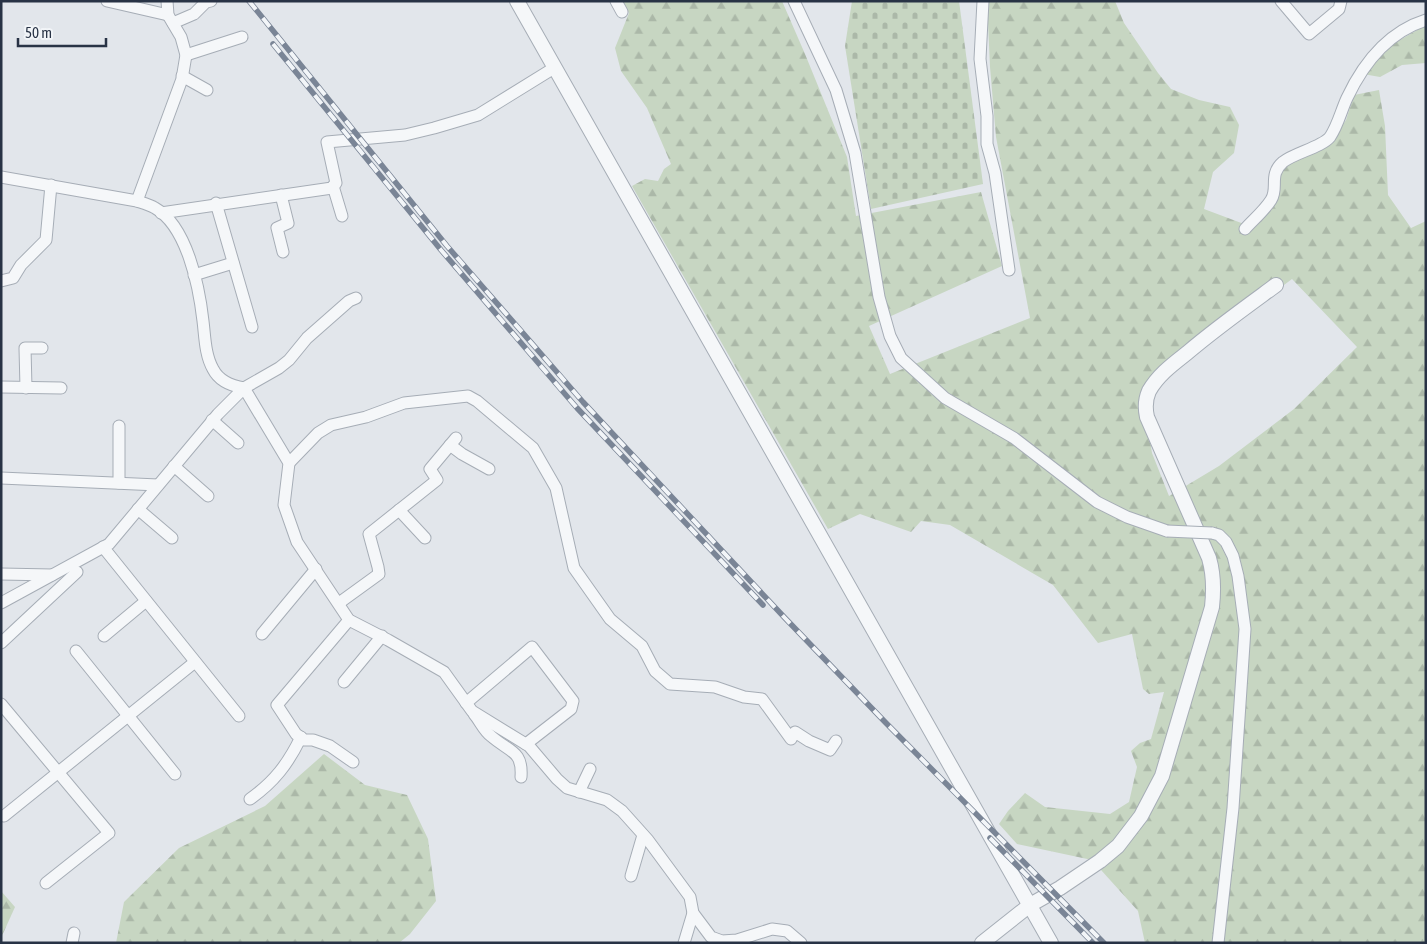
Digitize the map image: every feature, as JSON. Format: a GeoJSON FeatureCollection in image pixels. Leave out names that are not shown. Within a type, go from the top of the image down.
{"type":"FeatureCollection","features":[{"type":"Feature","properties":{"kind":"street"},"geometry":{"type":"LineString","coordinates":[[107,1],[171,19],[194,14],[206,2],[211,1]]}},
{"type":"Feature","properties":{"kind":"street"},"geometry":{"type":"LineString","coordinates":[[137,201],[182,76],[186,55],[181,37],[171,19],[167,1]]}},
{"type":"Feature","properties":{"kind":"street"},"geometry":{"type":"LineString","coordinates":[[616,1],[622,12]]}},
{"type":"Feature","properties":{"kind":"street"},"geometry":{"type":"LineString","coordinates":[[794,1],[836,90],[855,153],[879,297],[890,336],[901,358],[945,398],[1014,438],[1097,502],[1127,517],[1167,531],[1219,535],[1226,542],[1233,556],[1238,576],[1245,628],[1233,808],[1218,943]]}},
{"type":"Feature","properties":{"kind":"street"},"geometry":{"type":"LineString","coordinates":[[983,1],[980,59],[987,116],[987,144],[994,173],[1009,270]]}},
{"type":"Feature","properties":{"kind":"street"},"geometry":{"type":"LineString","coordinates":[[1282,1],[1309,34],[1339,9],[1341,1]]}},
{"type":"Feature","properties":{"kind":"street"},"geometry":{"type":"LineString","coordinates":[[518,2],[1051,943]]}},
{"type":"Feature","properties":{"kind":"street"},"geometry":{"type":"LineString","coordinates":[[1245,229],[1272,199],[1275,170],[1284,161],[1328,140],[1365,64],[1391,38],[1426,20]]}},
{"type":"Feature","properties":{"kind":"street"},"geometry":{"type":"LineString","coordinates":[[186,55],[242,38]]}},
{"type":"Feature","properties":{"kind":"street"},"geometry":{"type":"LineString","coordinates":[[161,212],[332,188],[336,182],[327,142],[404,135],[478,115],[554,68]]}},
{"type":"Feature","properties":{"kind":"street"},"geometry":{"type":"LineString","coordinates":[[182,76],[207,90]]}},
{"type":"Feature","properties":{"kind":"street"},"geometry":{"type":"LineString","coordinates":[[1,177],[51,184],[137,201],[161,212],[177,229],[194,275],[202,312],[208,359],[214,372],[230,386],[244,388]]}},
{"type":"Feature","properties":{"kind":"street"},"geometry":{"type":"LineString","coordinates":[[1,281],[13,278],[21,265],[46,240],[51,184]]}},
{"type":"Feature","properties":{"kind":"street"},"geometry":{"type":"LineString","coordinates":[[333,186],[342,216]]}},
{"type":"Feature","properties":{"kind":"street"},"geometry":{"type":"LineString","coordinates":[[281,195],[288,223],[277,228],[283,252]]}},
{"type":"Feature","properties":{"kind":"street"},"geometry":{"type":"LineString","coordinates":[[216,203],[252,327]]}},
{"type":"Feature","properties":{"kind":"street"},"geometry":{"type":"LineString","coordinates":[[194,275],[233,263]]}},
{"type":"Feature","properties":{"kind":"street"},"geometry":{"type":"LineString","coordinates":[[982,943],[1030,905],[1060,888],[1100,861],[1118,846],[1141,816],[1162,776],[1212,607],[1214,584],[1213,571],[1147,417],[1146,401],[1149,392],[1169,367],[1276,285]]}},
{"type":"Feature","properties":{"kind":"street"},"geometry":{"type":"LineString","coordinates":[[1,643],[103,547],[109,544],[212,420],[244,388],[279,368],[289,360],[307,338],[349,301],[356,298]]}},
{"type":"Feature","properties":{"kind":"street"},"geometry":{"type":"LineString","coordinates":[[26,388],[20,347],[42,348]]}},
{"type":"Feature","properties":{"kind":"street"},"geometry":{"type":"LineString","coordinates":[[1,387],[61,388]]}},
{"type":"Feature","properties":{"kind":"street"},"geometry":{"type":"LineString","coordinates":[[244,388],[289,462],[284,505],[297,542],[349,620],[382,636],[444,672],[489,735],[517,755],[522,765],[521,778]]}},
{"type":"Feature","properties":{"kind":"street"},"geometry":{"type":"LineString","coordinates":[[289,462],[318,434],[331,425],[366,417],[404,402],[468,396],[477,401],[533,448],[556,488],[574,568],[610,619],[642,646],[655,671],[670,684],[715,686],[744,697],[762,699],[790,739],[795,732],[809,741],[830,750],[836,741]]}},
{"type":"Feature","properties":{"kind":"street"},"geometry":{"type":"LineString","coordinates":[[212,420],[238,443]]}},
{"type":"Feature","properties":{"kind":"street"},"geometry":{"type":"LineString","coordinates":[[119,426],[119,483]]}},
{"type":"Feature","properties":{"kind":"street"},"geometry":{"type":"LineString","coordinates":[[339,603],[379,574],[369,534],[437,480],[430,469],[453,442],[462,454],[489,469]]}},
{"type":"Feature","properties":{"kind":"street"},"geometry":{"type":"LineString","coordinates":[[174,466],[208,496]]}},
{"type":"Feature","properties":{"kind":"street"},"geometry":{"type":"LineString","coordinates":[[1,478],[158,484]]}},
{"type":"Feature","properties":{"kind":"street"},"geometry":{"type":"LineString","coordinates":[[138,509],[172,538]]}},
{"type":"Feature","properties":{"kind":"street"},"geometry":{"type":"LineString","coordinates":[[399,510],[425,538]]}},
{"type":"Feature","properties":{"kind":"street"},"geometry":{"type":"LineString","coordinates":[[103,547],[239,716]]}},
{"type":"Feature","properties":{"kind":"street"},"geometry":{"type":"LineString","coordinates":[[262,634],[316,569]]}},
{"type":"Feature","properties":{"kind":"street"},"geometry":{"type":"LineString","coordinates":[[1,574],[54,575],[78,570]]}},
{"type":"Feature","properties":{"kind":"street"},"geometry":{"type":"LineString","coordinates":[[1,603],[54,575]]}},
{"type":"Feature","properties":{"kind":"street"},"geometry":{"type":"LineString","coordinates":[[104,636],[146,601]]}},
{"type":"Feature","properties":{"kind":"street"},"geometry":{"type":"LineString","coordinates":[[349,620],[277,705],[296,734],[304,740],[313,740],[330,746],[353,762]]}},
{"type":"Feature","properties":{"kind":"street"},"geometry":{"type":"LineString","coordinates":[[344,682],[382,636]]}},
{"type":"Feature","properties":{"kind":"street"},"geometry":{"type":"LineString","coordinates":[[469,707],[532,647],[573,701],[571,709],[526,744]]}},
{"type":"Feature","properties":{"kind":"street"},"geometry":{"type":"LineString","coordinates":[[76,651],[175,774]]}},
{"type":"Feature","properties":{"kind":"street"},"geometry":{"type":"LineString","coordinates":[[4,816],[195,662]]}},
{"type":"Feature","properties":{"kind":"street"},"geometry":{"type":"LineString","coordinates":[[1,704],[108,833],[46,884]]}},
{"type":"Feature","properties":{"kind":"street"},"geometry":{"type":"LineString","coordinates":[[469,707],[526,744],[567,788],[607,800],[622,811],[644,835],[690,897],[693,913],[711,937],[722,941],[737,940],[772,928],[787,931],[801,943]]}},
{"type":"Feature","properties":{"kind":"street"},"geometry":{"type":"LineString","coordinates":[[250,799],[266,788],[291,758],[300,737]]}},
{"type":"Feature","properties":{"kind":"street"},"geometry":{"type":"LineString","coordinates":[[579,792],[590,769]]}},
{"type":"Feature","properties":{"kind":"street"},"geometry":{"type":"LineString","coordinates":[[631,876],[644,835]]}},
{"type":"Feature","properties":{"kind":"street"},"geometry":{"type":"LineString","coordinates":[[684,943],[693,913]]}},
{"type":"Feature","properties":{"kind":"green space"},"geometry":{"type":"Polygon","coordinates":[[[623,1],[782,1],[847,157],[856,216],[981,192],[1002,266],[869,326],[890,374],[1030,318],[996,137],[987,1],[1115,1],[1124,23],[1171,89],[1199,100],[1230,107],[1239,125],[1234,153],[1213,172],[1204,209],[1252,227],[1288,164],[1333,140],[1346,120],[1354,95],[1379,90],[1385,126],[1388,195],[1411,228],[1426,221],[1426,943],[1145,943],[1138,911],[1092,860],[1017,844],[999,824],[1025,793],[1045,807],[1110,814],[1129,802],[1137,767],[1131,751],[1140,743],[1151,739],[1164,692],[1149,694],[1143,689],[1132,634],[1098,643],[1053,585],[950,525],[921,521],[911,532],[860,514],[828,529],[632,186],[645,179],[658,181],[664,169],[671,164],[647,108],[621,71],[615,48],[629,13],[623,1]],[[1292,279],[1163,376],[1144,404],[1152,453],[1169,496],[1219,466],[1294,409],[1357,347],[1292,279]]]}},
{"type":"Feature","properties":{"kind":"green space"},"geometry":{"type":"Polygon","coordinates":[[[852,1],[959,1],[983,184],[871,209],[845,46],[852,1]]]}},
{"type":"Feature","properties":{"kind":"green space"},"geometry":{"type":"Polygon","coordinates":[[[1426,25],[1426,63],[1402,65],[1380,77],[1363,74],[1391,45],[1426,25]]]}},
{"type":"Feature","properties":{"kind":"green space"},"geometry":{"type":"Polygon","coordinates":[[[324,754],[365,785],[407,795],[428,839],[436,901],[410,934],[399,943],[116,943],[124,902],[179,848],[265,806],[324,754]]]}},
{"type":"Feature","properties":{"kind":"green space"},"geometry":{"type":"Polygon","coordinates":[[[1,891],[15,907],[1,938],[1,891]]]}},
{"type":"Feature","properties":{"kind":"railway"},"geometry":{"type":"LineString","coordinates":[[249,1],[447,246],[583,402],[886,723],[1104,943]]}},
{"type":"Feature","properties":{"kind":"railway"},"geometry":{"type":"LineString","coordinates":[[273,44],[441,250],[577,408],[763,605]]}},
{"type":"Feature","properties":{"kind":"railway"},"geometry":{"type":"LineString","coordinates":[[990,838],[1093,943]]}}]}
